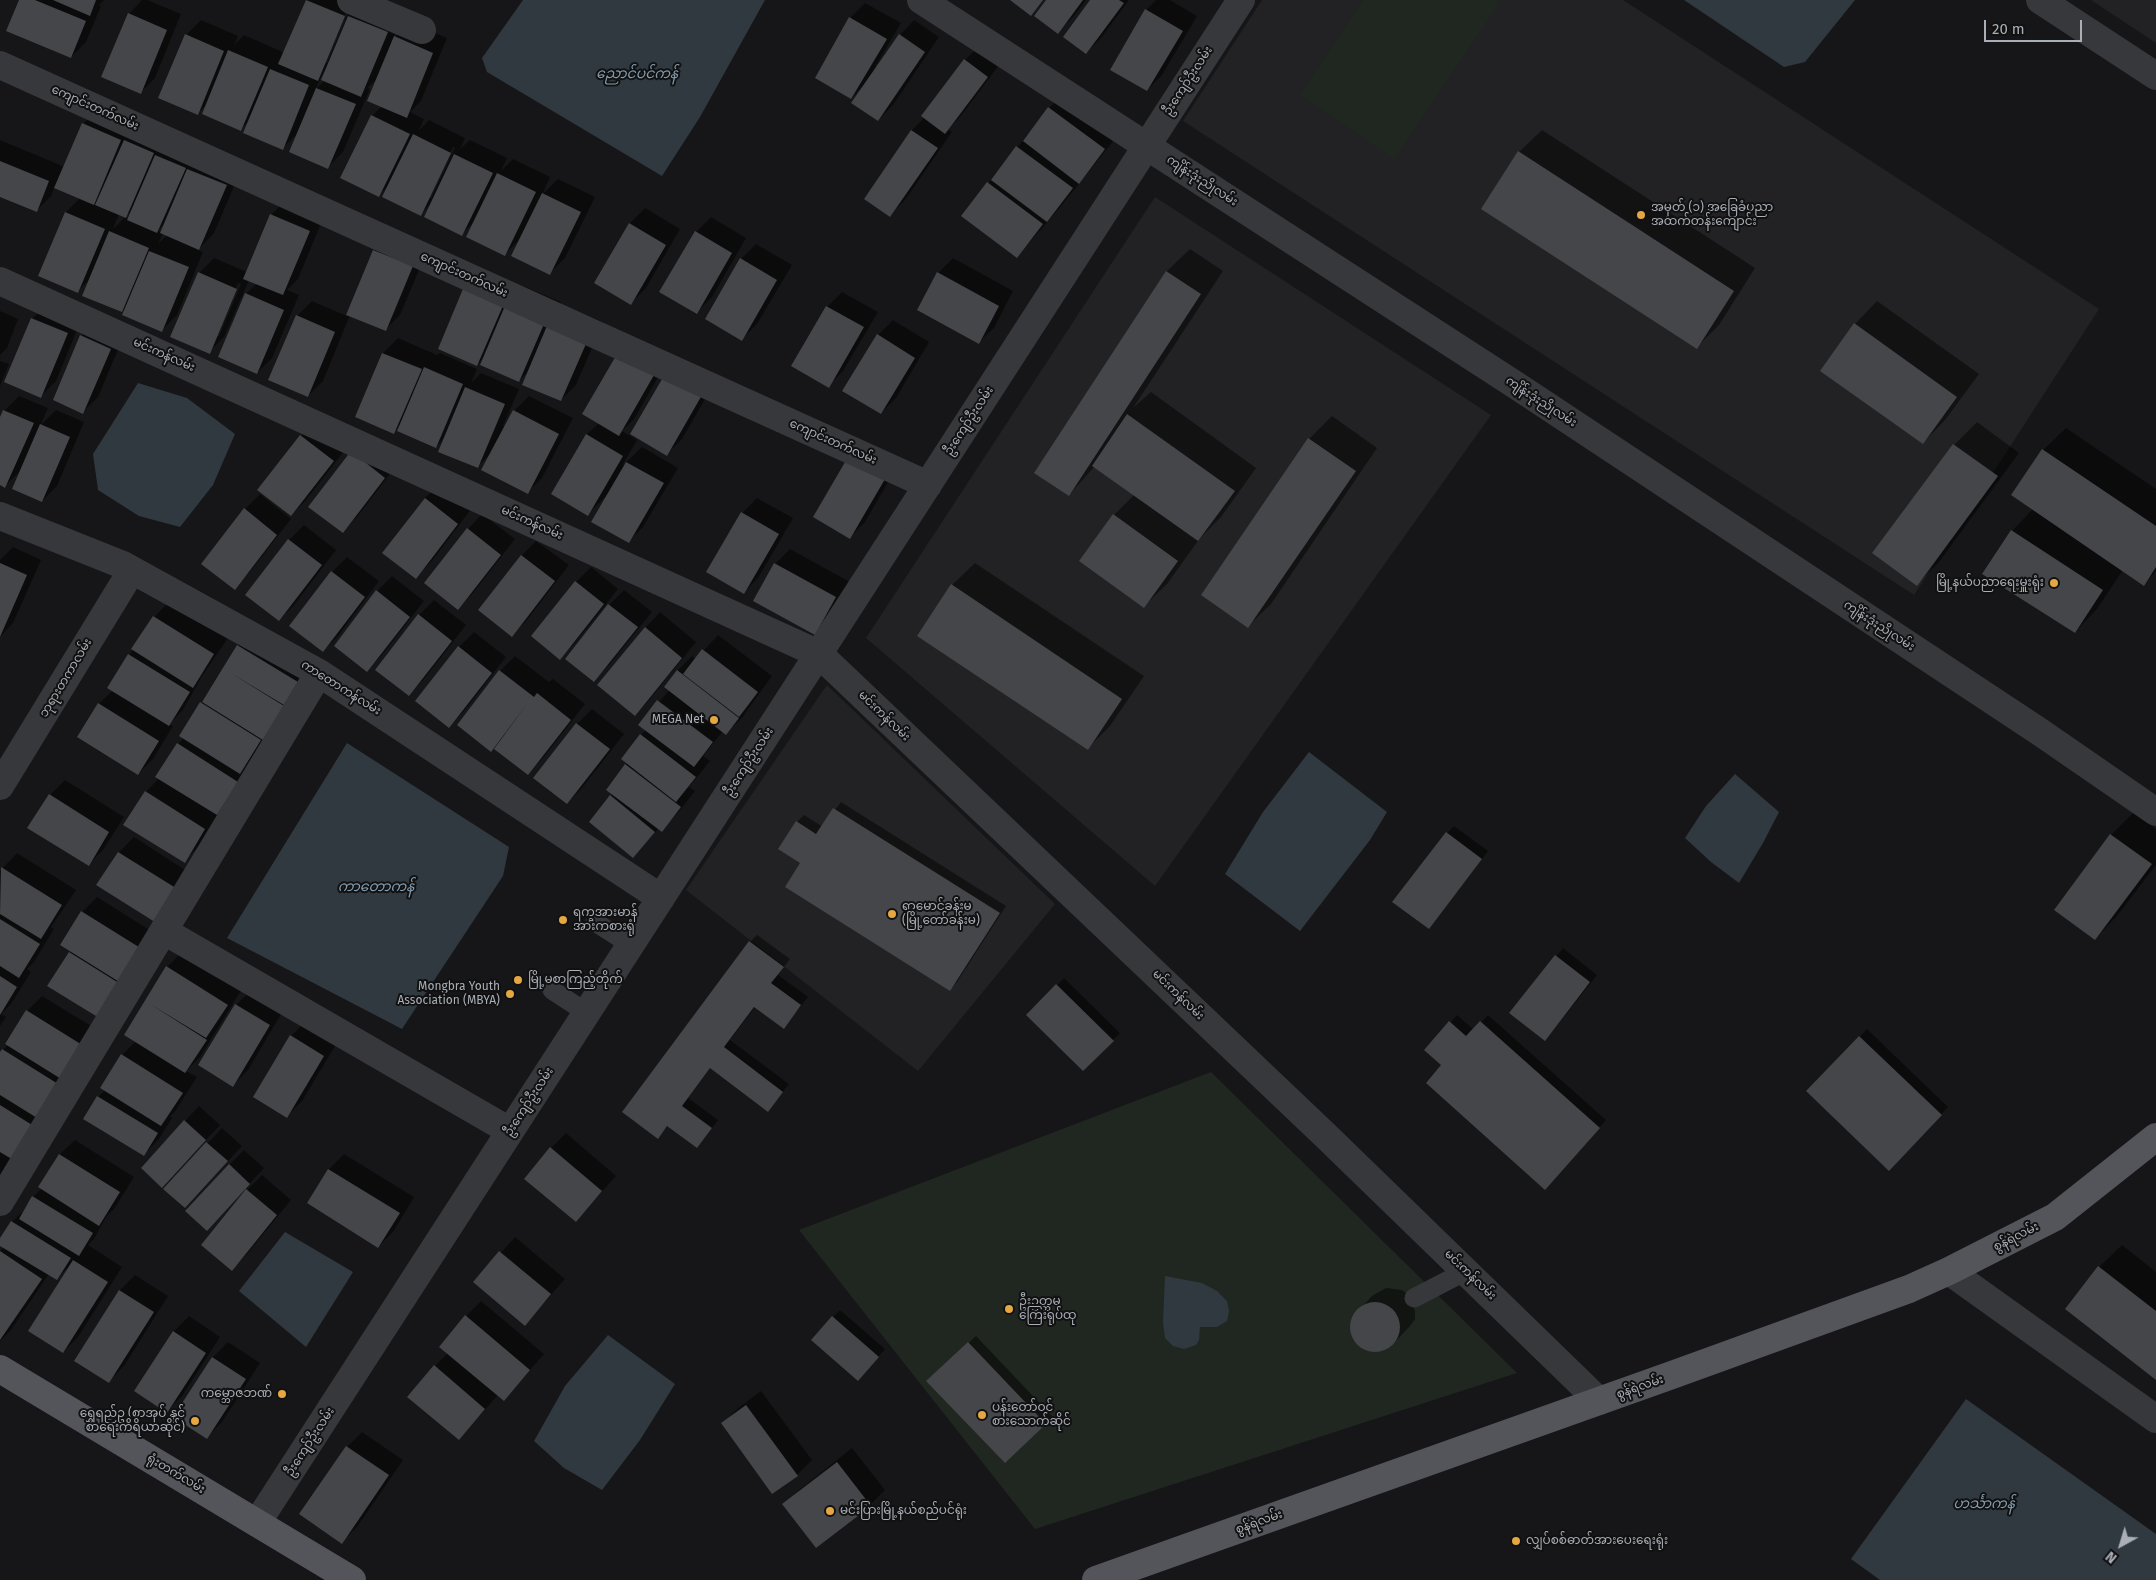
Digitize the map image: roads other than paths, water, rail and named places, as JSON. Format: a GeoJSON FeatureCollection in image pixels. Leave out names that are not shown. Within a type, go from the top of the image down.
{"type":"FeatureCollection","features":[{"type":"Feature","properties":{"kind":"main road","name":"စွန်ရဲလမ်း"},"geometry":{"type":"LineString","coordinates":[[1096,1580],[1908,1289],[1949,1271],[2055,1217],[2156,1137]]}},
{"type":"Feature","properties":{"kind":"main road","name":"ရုံးတက်လမ်း"},"geometry":{"type":"LineString","coordinates":[[0,1368],[352,1580]]}},
{"type":"Feature","properties":{"kind":"street"},"geometry":{"type":"LineString","coordinates":[[351,0],[422,30]]}},
{"type":"Feature","properties":{"kind":"street","name":"ကျိန်းဒုံးညိုလမ်း"},"geometry":{"type":"LineString","coordinates":[[921,0],[1531,395],[2040,732],[2156,812]]}},
{"type":"Feature","properties":{"kind":"street","name":"ဦးကျော်ဦးလမ်း"},"geometry":{"type":"LineString","coordinates":[[257,1523],[1241,0]]}},
{"type":"Feature","properties":{"kind":"street"},"geometry":{"type":"LineString","coordinates":[[2040,0],[2156,76]]}},
{"type":"Feature","properties":{"kind":"street","name":"ကျောင်းတက်လမ်း"},"geometry":{"type":"LineString","coordinates":[[0,65],[928,485]]}},
{"type":"Feature","properties":{"kind":"street","name":"မင်းကန်လမ်း"},"geometry":{"type":"LineString","coordinates":[[0,281],[819,654],[1466,1271],[1599,1401]]}},
{"type":"Feature","properties":{"kind":"street","name":"ကာတောကန်လမ်း"},"geometry":{"type":"LineString","coordinates":[[0,516],[123,564],[319,673],[661,898]]}},
{"type":"Feature","properties":{"kind":"street","name":"ဘုရားတကာလမ်း"},"geometry":{"type":"LineString","coordinates":[[0,786],[132,570]]}},
{"type":"Feature","properties":{"kind":"street"},"geometry":{"type":"LineString","coordinates":[[0,1202],[319,673]]}},
{"type":"Feature","properties":{"kind":"street"},"geometry":{"type":"LineString","coordinates":[[164,931],[510,1131]]}},
{"type":"Feature","properties":{"kind":"street"},"geometry":{"type":"LineString","coordinates":[[1949,1271],[2156,1419]]}},
{"type":"Feature","properties":{"kind":"lane"},"geometry":{"type":"LineString","coordinates":[[595,922],[631,945]]}},
{"type":"Feature","properties":{"kind":"lane"},"geometry":{"type":"LineString","coordinates":[[552,990],[587,1013]]}},
{"type":"Feature","properties":{"kind":"lane"},"geometry":{"type":"LineString","coordinates":[[1414,1298],[1466,1271]]}},
{"type":"Feature","properties":{"kind":"water","name":"ညောင်ပင်ကန်"},"geometry":{"type":"Polygon","coordinates":[[[523,0],[765,0],[700,117],[662,176],[487,72],[482,58],[523,0]]]}},
{"type":"Feature","properties":{"kind":"water"},"geometry":{"type":"Polygon","coordinates":[[[1684,0],[1855,0],[1805,62],[1784,67],[1684,0]]]}},
{"type":"Feature","properties":{"kind":"water"},"geometry":{"type":"Polygon","coordinates":[[[138,383],[187,398],[235,434],[213,485],[180,527],[139,516],[98,490],[93,454],[138,383]]]}},
{"type":"Feature","properties":{"kind":"water","name":"ကာတောကန်"},"geometry":{"type":"Polygon","coordinates":[[[347,743],[509,847],[503,876],[402,1029],[227,938],[347,743]]]}},
{"type":"Feature","properties":{"kind":"water"},"geometry":{"type":"Polygon","coordinates":[[[1309,752],[1387,812],[1370,840],[1300,931],[1225,874],[1263,812],[1309,752]]]}},
{"type":"Feature","properties":{"kind":"water"},"geometry":{"type":"Polygon","coordinates":[[[1735,774],[1779,812],[1739,883],[1711,862],[1685,838],[1706,806],[1735,774]]]}},
{"type":"Feature","properties":{"kind":"water"},"geometry":{"type":"Polygon","coordinates":[[[285,1232],[353,1272],[306,1347],[239,1291],[285,1232]]]}},
{"type":"Feature","properties":{"kind":"water"},"geometry":{"type":"Polygon","coordinates":[[[1165,1276],[1202,1283],[1217,1291],[1227,1301],[1229,1311],[1227,1321],[1217,1327],[1200,1327],[1199,1340],[1196,1345],[1184,1349],[1173,1346],[1165,1338],[1163,1322],[1165,1276]]]}},
{"type":"Feature","properties":{"kind":"water"},"geometry":{"type":"Polygon","coordinates":[[[608,1335],[675,1384],[640,1440],[602,1490],[564,1468],[534,1441],[565,1386],[608,1335]]]}},
{"type":"Feature","properties":{"kind":"water","name":"ဟင်္သာကန်"},"geometry":{"type":"Polygon","coordinates":[[[1966,1399],[2156,1534],[2156,1580],[1880,1580],[1851,1559],[1966,1399]]]}},
{"type":"Feature","properties":{"kind":"place","name":"အမှတ် (၁) အခြေခံပညာ အထက်တန်းကျောင်း"},"geometry":{"type":"Point","coordinates":[1641,215]}},
{"type":"Feature","properties":{"kind":"place","name":"မြို့နယ်ပညာရေးမှူးရုံး"},"geometry":{"type":"Point","coordinates":[2054,583]}},
{"type":"Feature","properties":{"kind":"place","name":"MEGA Net"},"geometry":{"type":"Point","coordinates":[714,720]}},
{"type":"Feature","properties":{"kind":"place","name":"ရာမောင်ခန်းမ (မြို့တော်ခန်းမ)"},"geometry":{"type":"Point","coordinates":[892,914]}},
{"type":"Feature","properties":{"kind":"place","name":"ရက္ခအားမာန် အားကစားရုံ"},"geometry":{"type":"Point","coordinates":[563,920]}},
{"type":"Feature","properties":{"kind":"place","name":"မြို့မစာကြည့်တိုက်"},"geometry":{"type":"Point","coordinates":[518,980]}},
{"type":"Feature","properties":{"kind":"place","name":"Mongbra Youth Association (MBYA)"},"geometry":{"type":"Point","coordinates":[510,994]}},
{"type":"Feature","properties":{"kind":"place","name":"ဦးဥတ္တမ ကြေးရုပ်ထု"},"geometry":{"type":"Point","coordinates":[1009,1309]}},
{"type":"Feature","properties":{"kind":"place","name":"ကမ္ဘောဇဘဏ်"},"geometry":{"type":"Point","coordinates":[282,1394]}},
{"type":"Feature","properties":{"kind":"place","name":"ပန်းတော်ဝင် စားသောက်ဆိုင်"},"geometry":{"type":"Point","coordinates":[982,1415]}},
{"type":"Feature","properties":{"kind":"place","name":"ရွှေရည်ဥ (စာအုပ် နှင့် စာရေးကိရိယာဆိုင်)"},"geometry":{"type":"Point","coordinates":[195,1421]}},
{"type":"Feature","properties":{"kind":"place","name":"မင်းပြားမြို့နယ်စည်ပင်ရုံး"},"geometry":{"type":"Point","coordinates":[830,1511]}},
{"type":"Feature","properties":{"kind":"place","name":"လျှပ်စစ်ဓာတ်အားပေးရေးရုံး"},"geometry":{"type":"Point","coordinates":[1516,1541]}}]}
